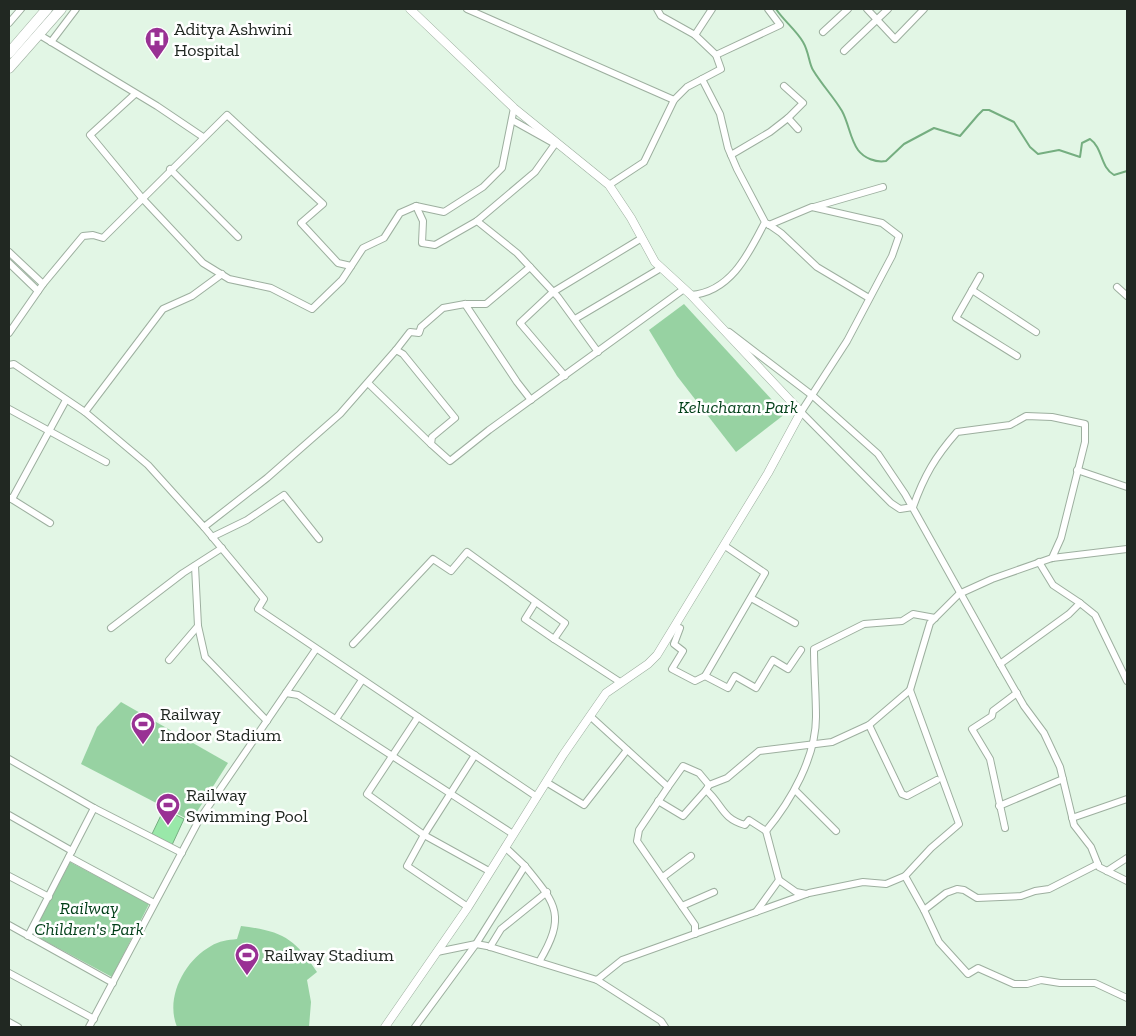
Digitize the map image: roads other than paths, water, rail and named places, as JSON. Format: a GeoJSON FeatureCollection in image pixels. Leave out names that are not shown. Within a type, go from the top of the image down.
{"type":"FeatureCollection","features":[{"type":"Feature","properties":{"kind":"main road"},"geometry":{"type":"LineString","coordinates":[[9,53],[48,9]]}},
{"type":"Feature","properties":{"kind":"main road"},"geometry":{"type":"LineString","coordinates":[[9,68],[61,9]]}},
{"type":"Feature","properties":{"kind":"street"},"geometry":{"type":"LineString","coordinates":[[9,23],[21,9]]}},
{"type":"Feature","properties":{"kind":"street"},"geometry":{"type":"LineString","coordinates":[[50,42],[76,9]]}},
{"type":"Feature","properties":{"kind":"street"},"geometry":{"type":"LineString","coordinates":[[410,9],[514,108],[610,185],[655,262],[691,296],[891,503],[900,509],[913,507]]}},
{"type":"Feature","properties":{"kind":"street"},"geometry":{"type":"LineString","coordinates":[[467,9],[674,100]]}},
{"type":"Feature","properties":{"kind":"street"},"geometry":{"type":"LineString","coordinates":[[610,185],[644,162],[674,100],[687,87],[721,69],[716,55],[695,35],[662,16],[657,9]]}},
{"type":"Feature","properties":{"kind":"street"},"geometry":{"type":"LineString","coordinates":[[695,35],[712,9]]}},
{"type":"Feature","properties":{"kind":"street"},"geometry":{"type":"LineString","coordinates":[[716,55],[780,25],[768,9]]}},
{"type":"Feature","properties":{"kind":"street"},"geometry":{"type":"LineString","coordinates":[[823,32],[848,9]]}},
{"type":"Feature","properties":{"kind":"street"},"geometry":{"type":"LineString","coordinates":[[867,9],[895,38],[924,9]]}},
{"type":"Feature","properties":{"kind":"street"},"geometry":{"type":"LineString","coordinates":[[844,51],[888,9]]}},
{"type":"Feature","properties":{"kind":"street"},"geometry":{"type":"LineString","coordinates":[[38,34],[157,106],[203,137]]}},
{"type":"Feature","properties":{"kind":"street"},"geometry":{"type":"LineString","coordinates":[[702,79],[720,114],[731,155],[767,223],[781,233],[817,267],[869,298]]}},
{"type":"Feature","properties":{"kind":"street"},"geometry":{"type":"LineString","coordinates":[[731,155],[770,132],[804,103],[784,86]]}},
{"type":"Feature","properties":{"kind":"street"},"geometry":{"type":"LineString","coordinates":[[135,94],[90,135],[142,198],[203,263],[229,279],[271,288],[312,309],[342,280],[363,248],[384,238],[400,214],[416,206],[444,212],[483,187],[502,168],[514,108]]}},
{"type":"Feature","properties":{"kind":"street"},"geometry":{"type":"LineString","coordinates":[[9,333],[43,284],[83,236],[93,235],[103,238],[170,169],[227,115],[323,204],[301,223],[338,263],[352,266]]}},
{"type":"Feature","properties":{"kind":"street"},"geometry":{"type":"LineString","coordinates":[[788,118],[798,129]]}},
{"type":"Feature","properties":{"kind":"street"},"geometry":{"type":"LineString","coordinates":[[416,206],[423,221],[422,243],[436,245],[477,221],[535,172],[555,144],[512,120]]}},
{"type":"Feature","properties":{"kind":"street"},"geometry":{"type":"LineString","coordinates":[[170,169],[238,238]]}},
{"type":"Feature","properties":{"kind":"street"},"geometry":{"type":"LineString","coordinates":[[691,296],[701,295],[721,286],[734,273],[767,223],[812,207],[882,187]]}},
{"type":"Feature","properties":{"kind":"street"},"geometry":{"type":"LineString","coordinates":[[385,1027],[468,907],[546,782],[606,693],[648,664],[657,655],[725,546],[801,412],[847,341],[892,256],[899,236],[882,223],[812,207]]}},
{"type":"Feature","properties":{"kind":"street"},"geometry":{"type":"LineString","coordinates":[[477,221],[517,253],[530,267],[575,319],[598,352]]}},
{"type":"Feature","properties":{"kind":"street"},"geometry":{"type":"LineString","coordinates":[[565,376],[520,323],[553,292],[642,238]]}},
{"type":"Feature","properties":{"kind":"street"},"geometry":{"type":"LineString","coordinates":[[9,252],[43,284]]}},
{"type":"Feature","properties":{"kind":"street"},"geometry":{"type":"LineString","coordinates":[[9,263],[38,291]]}},
{"type":"Feature","properties":{"kind":"street"},"geometry":{"type":"LineString","coordinates":[[204,527],[267,478],[340,414],[410,332],[419,333],[421,327],[443,308],[465,304],[486,304],[530,267]]}},
{"type":"Feature","properties":{"kind":"street"},"geometry":{"type":"LineString","coordinates":[[575,319],[661,268]]}},
{"type":"Feature","properties":{"kind":"street"},"geometry":{"type":"LineString","coordinates":[[84,412],[163,309],[192,296],[222,274]]}},
{"type":"Feature","properties":{"kind":"street"},"geometry":{"type":"LineString","coordinates":[[980,276],[956,318],[1017,356]]}},
{"type":"Feature","properties":{"kind":"street"},"geometry":{"type":"LineString","coordinates":[[1118,287],[1127,296]]}},
{"type":"Feature","properties":{"kind":"street"},"geometry":{"type":"LineString","coordinates":[[368,382],[450,461],[684,289]]}},
{"type":"Feature","properties":{"kind":"street"},"geometry":{"type":"LineString","coordinates":[[972,290],[1036,332]]}},
{"type":"Feature","properties":{"kind":"street"},"geometry":{"type":"LineString","coordinates":[[465,304],[531,400]]}},
{"type":"Feature","properties":{"kind":"street"},"geometry":{"type":"LineString","coordinates":[[716,322],[813,396],[878,454],[913,507],[959,594],[1017,693],[1044,733],[1063,779],[1074,825],[1091,848],[1098,864],[1127,882]]}},
{"type":"Feature","properties":{"kind":"street"},"geometry":{"type":"LineString","coordinates":[[396,350],[403,354],[455,418],[432,437],[431,444]]}},
{"type":"Feature","properties":{"kind":"street"},"geometry":{"type":"LineString","coordinates":[[9,365],[14,364],[84,412],[148,465],[204,527],[264,599],[258,609],[537,796]]}},
{"type":"Feature","properties":{"kind":"street"},"geometry":{"type":"LineString","coordinates":[[50,523],[10,498],[66,400]]}},
{"type":"Feature","properties":{"kind":"street"},"geometry":{"type":"LineString","coordinates":[[9,409],[106,462]]}},
{"type":"Feature","properties":{"kind":"street"},"geometry":{"type":"LineString","coordinates":[[913,507],[922,482],[936,456],[957,432],[1010,425],[1026,416],[1052,417],[1085,424],[1085,442],[1061,538],[1052,558]]}},
{"type":"Feature","properties":{"kind":"street"},"geometry":{"type":"LineString","coordinates":[[1077,470],[1127,487]]}},
{"type":"Feature","properties":{"kind":"street"},"geometry":{"type":"LineString","coordinates":[[212,537],[247,520],[284,495],[319,539]]}},
{"type":"Feature","properties":{"kind":"street"},"geometry":{"type":"LineString","coordinates":[[680,628],[674,644],[683,651],[672,669],[695,681],[704,676],[765,573],[725,546]]}},
{"type":"Feature","properties":{"kind":"street"},"geometry":{"type":"LineString","coordinates":[[111,628],[194,566],[222,548]]}},
{"type":"Feature","properties":{"kind":"street"},"geometry":{"type":"LineString","coordinates":[[658,801],[683,816],[707,788],[727,778],[759,752],[832,742],[869,725],[910,690],[930,623],[959,594],[992,579],[1052,558],[1127,549]]}},
{"type":"Feature","properties":{"kind":"street"},"geometry":{"type":"LineString","coordinates":[[353,644],[433,559],[450,571],[467,552],[564,623],[554,639]]}},
{"type":"Feature","properties":{"kind":"street"},"geometry":{"type":"LineString","coordinates":[[1039,562],[1054,585],[1095,614],[1127,681]]}},
{"type":"Feature","properties":{"kind":"street"},"geometry":{"type":"LineString","coordinates":[[194,566],[198,626],[204,656],[267,721]]}},
{"type":"Feature","properties":{"kind":"street"},"geometry":{"type":"LineString","coordinates":[[751,598],[795,623]]}},
{"type":"Feature","properties":{"kind":"street"},"geometry":{"type":"LineString","coordinates":[[535,603],[525,619],[620,682]]}},
{"type":"Feature","properties":{"kind":"street"},"geometry":{"type":"LineString","coordinates":[[1000,664],[1070,614],[1080,603]]}},
{"type":"Feature","properties":{"kind":"street"},"geometry":{"type":"LineString","coordinates":[[766,831],[795,790],[812,745],[816,719],[814,648],[864,624],[902,621],[913,614],[935,618]]}},
{"type":"Feature","properties":{"kind":"street"},"geometry":{"type":"LineString","coordinates":[[169,660],[198,626]]}},
{"type":"Feature","properties":{"kind":"street"},"geometry":{"type":"LineString","coordinates":[[89,1027],[199,820],[316,649]]}},
{"type":"Feature","properties":{"kind":"street"},"geometry":{"type":"LineString","coordinates":[[704,676],[728,688],[735,676],[756,688],[773,660],[788,669],[801,650]]}},
{"type":"Feature","properties":{"kind":"street"},"geometry":{"type":"LineString","coordinates":[[336,719],[362,680]]}},
{"type":"Feature","properties":{"kind":"street"},"geometry":{"type":"LineString","coordinates":[[597,980],[622,960],[807,894],[863,882],[886,884],[905,876],[959,824],[910,690]]}},
{"type":"Feature","properties":{"kind":"street"},"geometry":{"type":"LineString","coordinates":[[286,693],[298,695],[513,834]]}},
{"type":"Feature","properties":{"kind":"street"},"geometry":{"type":"LineString","coordinates":[[1005,828],[990,759],[972,729],[992,716],[993,711],[1017,693]]}},
{"type":"Feature","properties":{"kind":"street"},"geometry":{"type":"LineString","coordinates":[[590,716],[668,787]]}},
{"type":"Feature","properties":{"kind":"street"},"geometry":{"type":"LineString","coordinates":[[418,717],[367,794],[424,835],[489,871]]}},
{"type":"Feature","properties":{"kind":"street"},"geometry":{"type":"LineString","coordinates":[[869,725],[902,794],[907,796],[936,780]]}},
{"type":"Feature","properties":{"kind":"street"},"geometry":{"type":"LineString","coordinates":[[546,782],[584,805],[627,750]]}},
{"type":"Feature","properties":{"kind":"street"},"geometry":{"type":"LineString","coordinates":[[468,907],[407,866],[424,835],[475,755]]}},
{"type":"Feature","properties":{"kind":"street"},"geometry":{"type":"LineString","coordinates":[[9,759],[94,808],[182,853]]}},
{"type":"Feature","properties":{"kind":"street"},"geometry":{"type":"LineString","coordinates":[[695,934],[695,925],[637,841],[639,830],[683,766],[699,773],[707,788],[718,801],[724,814],[731,821],[745,824],[749,820],[766,831],[779,880],[796,892],[807,894]]}},
{"type":"Feature","properties":{"kind":"street"},"geometry":{"type":"LineString","coordinates":[[999,806],[1063,779]]}},
{"type":"Feature","properties":{"kind":"street"},"geometry":{"type":"LineString","coordinates":[[795,790],[836,831]]}},
{"type":"Feature","properties":{"kind":"street"},"geometry":{"type":"LineString","coordinates":[[1072,818],[1127,799]]}},
{"type":"Feature","properties":{"kind":"street"},"geometry":{"type":"LineString","coordinates":[[28,936],[94,808]]}},
{"type":"Feature","properties":{"kind":"street"},"geometry":{"type":"LineString","coordinates":[[9,815],[154,903]]}},
{"type":"Feature","properties":{"kind":"street"},"geometry":{"type":"LineString","coordinates":[[505,847],[525,866],[547,892],[556,913],[554,934],[539,962]]}},
{"type":"Feature","properties":{"kind":"street"},"geometry":{"type":"LineString","coordinates":[[663,877],[691,856]]}},
{"type":"Feature","properties":{"kind":"street"},"geometry":{"type":"LineString","coordinates":[[1107,871],[1127,858]]}},
{"type":"Feature","properties":{"kind":"street"},"geometry":{"type":"LineString","coordinates":[[924,910],[946,893],[957,889],[964,890],[977,898],[1021,896],[1057,885],[1098,864]]}},
{"type":"Feature","properties":{"kind":"street"},"geometry":{"type":"LineString","coordinates":[[415,1027],[476,944],[525,866]]}},
{"type":"Feature","properties":{"kind":"street"},"geometry":{"type":"LineString","coordinates":[[9,876],[49,897]]}},
{"type":"Feature","properties":{"kind":"street"},"geometry":{"type":"LineString","coordinates":[[905,876],[939,942],[968,974],[978,968],[1014,984],[1027,984],[1040,980],[1060,983],[1095,983],[1127,998]]}},
{"type":"Feature","properties":{"kind":"street"},"geometry":{"type":"LineString","coordinates":[[756,912],[779,880]]}},
{"type":"Feature","properties":{"kind":"street"},"geometry":{"type":"LineString","coordinates":[[490,947],[501,929],[547,892]]}},
{"type":"Feature","properties":{"kind":"street"},"geometry":{"type":"LineString","coordinates":[[682,906],[714,892]]}},
{"type":"Feature","properties":{"kind":"street"},"geometry":{"type":"LineString","coordinates":[[9,925],[113,982]]}},
{"type":"Feature","properties":{"kind":"street"},"geometry":{"type":"LineString","coordinates":[[437,952],[476,944],[597,980],[661,1021],[665,1027]]}},
{"type":"Feature","properties":{"kind":"street"},"geometry":{"type":"LineString","coordinates":[[9,974],[94,1019]]}},
{"type":"Feature","properties":{"kind":"street"},"geometry":{"type":"LineString","coordinates":[[9,1022],[18,1027]]}},
{"type":"Feature","properties":{"kind":"waterway"},"geometry":{"type":"LineString","coordinates":[[776,9],[803,42],[812,67],[842,111],[858,150],[870,159],[886,161],[904,144],[934,128],[960,136],[983,110],[989,110],[1014,122],[1030,147],[1038,154],[1059,150],[1080,157],[1082,143],[1090,139],[1097,147],[1109,172],[1114,175],[1127,171]]}},
{"type":"Feature","properties":{"kind":"place","name":"Aditya Ashwini Hospital"},"geometry":{"type":"Point","coordinates":[157,60]}},
{"type":"Feature","properties":{"kind":"place","name":"Railway Indoor Stadium"},"geometry":{"type":"Point","coordinates":[143,745]}},
{"type":"Feature","properties":{"kind":"place","name":"Railway Swimming Pool"},"geometry":{"type":"Point","coordinates":[168,826]}},
{"type":"Feature","properties":{"kind":"place","name":"Railway Stadium"},"geometry":{"type":"Point","coordinates":[247,976]}},
{"type":"Feature","properties":{"kind":"park label","name":"Kelucharan Park"},"geometry":{"type":"Point","coordinates":[738,407]}},
{"type":"Feature","properties":{"kind":"park label","name":"Railway Children's Park"},"geometry":{"type":"Point","coordinates":[89,918]}}]}
